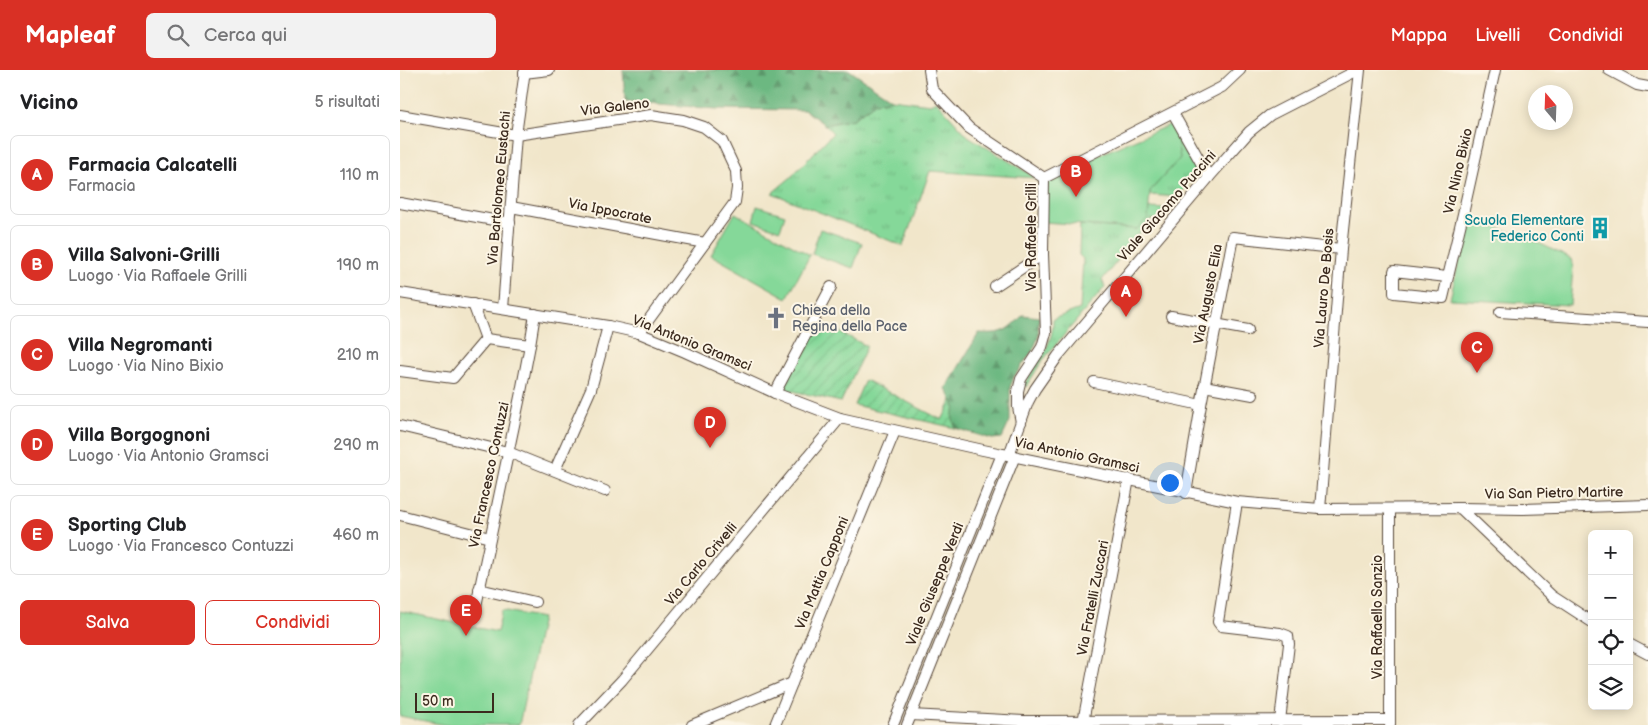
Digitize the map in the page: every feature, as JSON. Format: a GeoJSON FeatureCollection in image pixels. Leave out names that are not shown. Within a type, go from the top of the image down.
{"type":"FeatureCollection","features":[{"type":"Feature","properties":{"kind":"street"},"geometry":{"type":"LineString","coordinates":[[524,72],[550,70]]}},
{"type":"Feature","properties":{"kind":"street"},"geometry":{"type":"LineString","coordinates":[[929,70],[932,89],[969,128],[1044,178]]}},
{"type":"Feature","properties":{"kind":"street","name":"Via Raffaele Grilli"},"geometry":{"type":"LineString","coordinates":[[1021,423],[1018,391],[1021,379],[1042,347],[1046,333],[1043,254],[1044,178],[1222,87],[1240,70]]}},
{"type":"Feature","properties":{"kind":"street","name":"Viale Giacomo Puccini"},"geometry":{"type":"LineString","coordinates":[[1008,455],[1028,402],[1058,356],[1249,132],[1270,115],[1359,70]]}},
{"type":"Feature","properties":{"kind":"street","name":"Via Lauro De Bosis"},"geometry":{"type":"LineString","coordinates":[[1320,509],[1341,249],[1359,70]]}},
{"type":"Feature","properties":{"kind":"street","name":"Via Nino Bixio"},"geometry":{"type":"LineString","coordinates":[[1447,278],[1394,271],[1394,293],[1443,298],[1495,70]]}},
{"type":"Feature","properties":{"kind":"street"},"geometry":{"type":"LineString","coordinates":[[1609,70],[1637,85],[1648,87]]}},
{"type":"Feature","properties":{"kind":"street","name":"Via Bartolomeo Eustachi"},"geometry":{"type":"LineString","coordinates":[[503,309],[516,135],[524,72]]}},
{"type":"Feature","properties":{"kind":"street"},"geometry":{"type":"LineString","coordinates":[[1173,113],[1209,177]]}},
{"type":"Feature","properties":{"kind":"street","name":"Via Galeno"},"geometry":{"type":"LineString","coordinates":[[400,115],[516,135],[651,114],[683,120],[704,127],[722,141],[736,171],[737,188],[735,202],[639,333]]}},
{"type":"Feature","properties":{"kind":"street"},"geometry":{"type":"LineString","coordinates":[[400,202],[510,223]]}},
{"type":"Feature","properties":{"kind":"street","name":"Via Ippocrate"},"geometry":{"type":"LineString","coordinates":[[511,207],[705,243]]}},
{"type":"Feature","properties":{"kind":"street","name":"Via Augusto Elia"},"geometry":{"type":"LineString","coordinates":[[1186,493],[1200,405],[1233,237],[1341,249]]}},
{"type":"Feature","properties":{"kind":"street"},"geometry":{"type":"LineString","coordinates":[[995,286],[1043,254]]}},
{"type":"Feature","properties":{"kind":"street"},"geometry":{"type":"LineString","coordinates":[[775,393],[831,287]]}},
{"type":"Feature","properties":{"kind":"street","name":"Via Antonio Gramsci"},"geometry":{"type":"LineString","coordinates":[[400,293],[608,326],[639,333],[775,393],[840,418],[1008,455],[1130,479],[1186,493],[1238,502],[1320,509],[1460,508]]}},
{"type":"Feature","properties":{"kind":"street"},"geometry":{"type":"LineString","coordinates":[[473,304],[486,339]]}},
{"type":"Feature","properties":{"kind":"street"},"geometry":{"type":"LineString","coordinates":[[1500,312],[1648,322]]}},
{"type":"Feature","properties":{"kind":"street","name":"Via Francesco Contuzzi"},"geometry":{"type":"LineString","coordinates":[[475,611],[521,392],[535,314]]}},
{"type":"Feature","properties":{"kind":"street"},"geometry":{"type":"LineString","coordinates":[[1171,316],[1248,330]]}},
{"type":"Feature","properties":{"kind":"street"},"geometry":{"type":"LineString","coordinates":[[555,470],[591,389],[608,326]]}},
{"type":"Feature","properties":{"kind":"street"},"geometry":{"type":"LineString","coordinates":[[486,339],[530,345]]}},
{"type":"Feature","properties":{"kind":"street"},"geometry":{"type":"LineString","coordinates":[[400,371],[453,378],[486,339]]}},
{"type":"Feature","properties":{"kind":"street"},"geometry":{"type":"LineString","coordinates":[[1094,382],[1200,405]]}},
{"type":"Feature","properties":{"kind":"street"},"geometry":{"type":"LineString","coordinates":[[1204,386],[1253,395]]}},
{"type":"Feature","properties":{"kind":"street","name":"Via Carlo Crivelli"},"geometry":{"type":"LineString","coordinates":[[579,725],[634,666],[840,418]]}},
{"type":"Feature","properties":{"kind":"street"},"geometry":{"type":"LineString","coordinates":[[400,426],[508,452],[605,491]]}},
{"type":"Feature","properties":{"kind":"street","name":"Via Mattia Capponi"},"geometry":{"type":"LineString","coordinates":[[775,725],[895,431]]}},
{"type":"Feature","properties":{"kind":"street","name":"Viale Giuseppe Verdi"},"geometry":{"type":"LineString","coordinates":[[909,720],[1008,455]]}},
{"type":"Feature","properties":{"kind":"street","name":"Viale Giuseppe Verdi"},"geometry":{"type":"LineString","coordinates":[[893,725],[1008,455]]}},
{"type":"Feature","properties":{"kind":"street","name":"Via Fratelli Zuccari"},"geometry":{"type":"LineString","coordinates":[[1083,722],[1130,479]]}},
{"type":"Feature","properties":{"kind":"street"},"geometry":{"type":"LineString","coordinates":[[1238,502],[1218,622],[1221,626],[1280,633],[1288,636],[1289,644],[1280,722]]}},
{"type":"Feature","properties":{"kind":"street","name":"Via San Pietro Martire"},"geometry":{"type":"LineString","coordinates":[[1460,508],[1648,505]]}},
{"type":"Feature","properties":{"kind":"street"},"geometry":{"type":"LineString","coordinates":[[1460,508],[1552,596],[1589,620]]}},
{"type":"Feature","properties":{"kind":"street","name":"Via Raffaello Sanzio"},"geometry":{"type":"LineString","coordinates":[[1390,509],[1390,722]]}},
{"type":"Feature","properties":{"kind":"street"},"geometry":{"type":"LineString","coordinates":[[400,515],[490,538]]}},
{"type":"Feature","properties":{"kind":"street"},"geometry":{"type":"LineString","coordinates":[[479,589],[535,602]]}},
{"type":"Feature","properties":{"kind":"street"},"geometry":{"type":"LineString","coordinates":[[1633,646],[1648,654]]}},
{"type":"Feature","properties":{"kind":"street"},"geometry":{"type":"LineString","coordinates":[[692,725],[792,683]]}},
{"type":"Feature","properties":{"kind":"street"},"geometry":{"type":"LineString","coordinates":[[909,720],[1024,723],[1390,722]]}},
{"type":"Feature","properties":{"kind":"green space"},"geometry":{"type":"Polygon","coordinates":[[[623,70],[849,70],[892,99],[876,102],[853,119],[825,125],[805,110],[717,109],[625,101],[623,70]]]}},
{"type":"Feature","properties":{"kind":"green space"},"geometry":{"type":"Polygon","coordinates":[[[892,99],[930,104],[936,101],[968,136],[1036,178],[930,171],[903,246],[772,193],[790,178],[833,133],[825,125],[853,119],[876,102],[892,99]]]}},
{"type":"Feature","properties":{"kind":"green space"},"geometry":{"type":"Polygon","coordinates":[[[1174,123],[1196,164],[1197,173],[1178,197],[1150,195],[1150,191],[1180,158],[1174,123]]]}},
{"type":"Feature","properties":{"kind":"green space"},"geometry":{"type":"Polygon","coordinates":[[[1174,123],[1180,158],[1150,191],[1148,218],[1137,229],[1044,222],[1044,178],[1174,123]]]}},
{"type":"Feature","properties":{"kind":"green space"},"geometry":{"type":"Polygon","coordinates":[[[757,206],[785,215],[780,230],[753,221],[757,206]]]}},
{"type":"Feature","properties":{"kind":"green space"},"geometry":{"type":"Polygon","coordinates":[[[1149,208],[1168,209],[1158,221],[1151,219],[1102,280],[1105,287],[1042,361],[1026,387],[1024,384],[1048,345],[1053,328],[1053,319],[1080,309],[1083,259],[1079,255],[1080,225],[1137,229],[1148,218],[1149,208]]]}},
{"type":"Feature","properties":{"kind":"green space"},"geometry":{"type":"Polygon","coordinates":[[[735,213],[810,255],[787,298],[711,255],[735,213]]]}},
{"type":"Feature","properties":{"kind":"green space"},"geometry":{"type":"Polygon","coordinates":[[[1468,222],[1508,231],[1571,259],[1573,267],[1570,305],[1450,299],[1468,222]]]}},
{"type":"Feature","properties":{"kind":"green space"},"geometry":{"type":"Polygon","coordinates":[[[820,229],[862,243],[853,268],[812,254],[820,229]]]}},
{"type":"Feature","properties":{"kind":"green space"},"geometry":{"type":"Polygon","coordinates":[[[1023,315],[1039,317],[1038,338],[1033,350],[1014,377],[1010,387],[1010,421],[1002,438],[992,439],[955,428],[952,415],[955,407],[946,388],[979,333],[1004,331],[1023,315]]]}},
{"type":"Feature","properties":{"kind":"green space"},"geometry":{"type":"Polygon","coordinates":[[[817,321],[867,346],[841,402],[784,389],[783,385],[817,321]]]}},
{"type":"Feature","properties":{"kind":"green space"},"geometry":{"type":"Polygon","coordinates":[[[865,380],[942,420],[952,400],[955,407],[952,415],[955,428],[854,405],[865,380]]]}},
{"type":"Feature","properties":{"kind":"green space"},"geometry":{"type":"Polygon","coordinates":[[[502,610],[542,618],[519,725],[445,725],[400,716],[400,611],[497,632],[502,610]]]}},
{"type":"Feature","properties":{"kind":"place","name":"Villa Salvoni-Grilli"},"geometry":{"type":"Point","coordinates":[1076,197]}},
{"type":"Feature","properties":{"kind":"place","name":"Scuola Elementare Federico Conti"},"geometry":{"type":"Point","coordinates":[1600,228]}},
{"type":"Feature","properties":{"kind":"place","name":"Farmacia Calcatelli"},"geometry":{"type":"Point","coordinates":[1126,317]}},
{"type":"Feature","properties":{"kind":"place","name":"Chiesa della Regina della Pace"},"geometry":{"type":"Point","coordinates":[776,318]}},
{"type":"Feature","properties":{"kind":"place","name":"Villa Negromanti"},"geometry":{"type":"Point","coordinates":[1477,373]}},
{"type":"Feature","properties":{"kind":"place","name":"Villa Borgognoni"},"geometry":{"type":"Point","coordinates":[710,448]}},
{"type":"Feature","properties":{"kind":"place","name":"Sporting Club"},"geometry":{"type":"Point","coordinates":[466,636]}}]}
